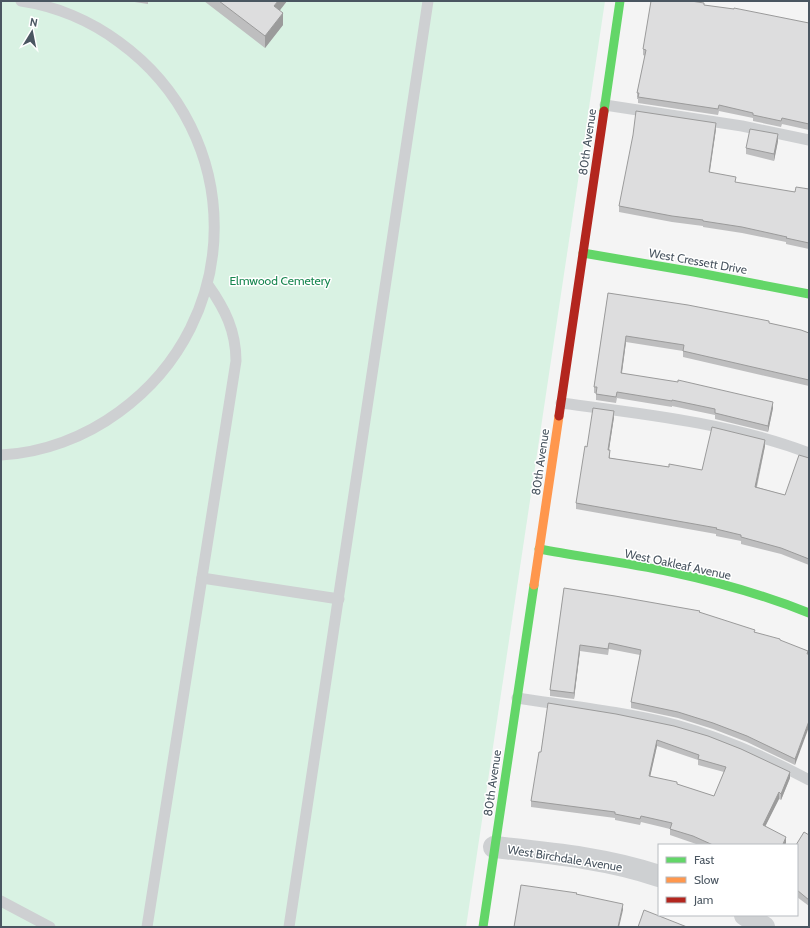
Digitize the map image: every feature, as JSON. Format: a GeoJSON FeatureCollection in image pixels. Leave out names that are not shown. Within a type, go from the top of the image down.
{"type":"FeatureCollection","features":[{"type":"Feature","properties":{"kind":"street","name":"80th Avenue"},"geometry":{"type":"LineString","coordinates":[[483,927],[620,1]]}},
{"type":"Feature","properties":{"kind":"street","name":"West Cressett Drive"},"geometry":{"type":"LineString","coordinates":[[582,253],[694,272],[809,294]]}},
{"type":"Feature","properties":{"kind":"street","name":"West Oakleaf Avenue"},"geometry":{"type":"LineString","coordinates":[[539,549],[671,572],[712,581],[781,602],[809,614]]}},
{"type":"Feature","properties":{"kind":"street","name":"West Birchdale Avenue"},"geometry":{"type":"LineString","coordinates":[[494,847],[569,856],[617,865],[658,876]]}},
{"type":"Feature","properties":{"kind":"street"},"geometry":{"type":"LineString","coordinates":[[747,916],[764,927]]}},
{"type":"Feature","properties":{"kind":"lane"},"geometry":{"type":"LineString","coordinates":[[1,455],[32,451],[59,444],[86,433],[110,419],[133,402],[154,383],[187,337],[199,312],[208,285],[213,257],[215,228],[211,185],[199,143],[187,117],[171,93],[148,66],[132,51],[109,34],[84,20],[57,9],[21,1]]}},
{"type":"Feature","properties":{"kind":"lane"},"geometry":{"type":"LineString","coordinates":[[290,927],[428,1]]}},
{"type":"Feature","properties":{"kind":"lane"},"geometry":{"type":"LineString","coordinates":[[605,105],[742,126],[809,140]]}},
{"type":"Feature","properties":{"kind":"lane"},"geometry":{"type":"LineString","coordinates":[[147,927],[236,361],[236,345],[231,328],[220,302],[208,285]]}},
{"type":"Feature","properties":{"kind":"lane"},"geometry":{"type":"LineString","coordinates":[[561,403],[700,423],[772,441],[809,453]]}},
{"type":"Feature","properties":{"kind":"lane"},"geometry":{"type":"LineString","coordinates":[[202,578],[339,599]]}},
{"type":"Feature","properties":{"kind":"lane"},"geometry":{"type":"LineString","coordinates":[[516,698],[626,715],[676,725],[747,749],[809,780]]}},
{"type":"Feature","properties":{"kind":"lane"},"geometry":{"type":"LineString","coordinates":[[1,901],[50,927]]}},
{"type":"Feature","properties":{"kind":"green space","name":"Elmwood Cemetery"},"geometry":{"type":"Polygon","coordinates":[[[1,1],[605,1],[466,927],[1,927],[1,1]]]}},
{"type":"Feature","properties":{"kind":"building"},"geometry":{"type":"Polygon","coordinates":[[[219,1],[278,1],[274,6],[283,13],[265,36],[219,1]]]}},
{"type":"Feature","properties":{"kind":"building"},"geometry":{"type":"Polygon","coordinates":[[[651,1],[691,1],[704,3],[704,5],[734,8],[809,23],[809,124],[782,118],[781,121],[719,105],[718,109],[638,97],[639,93],[637,93],[646,50],[643,49],[651,1]]]}},
{"type":"Feature","properties":{"kind":"building"},"geometry":{"type":"Polygon","coordinates":[[[636,111],[716,123],[709,172],[736,177],[735,182],[795,192],[796,187],[809,189],[809,243],[742,227],[619,206],[633,135],[636,111]]]}},
{"type":"Feature","properties":{"kind":"building"},"geometry":{"type":"Polygon","coordinates":[[[750,129],[778,134],[774,154],[746,148],[750,129]]]}},
{"type":"Feature","properties":{"kind":"building"},"geometry":{"type":"Polygon","coordinates":[[[608,293],[688,305],[769,321],[769,323],[809,333],[809,380],[683,351],[684,345],[626,336],[621,373],[678,382],[678,380],[773,402],[768,426],[715,413],[715,409],[672,400],[617,392],[616,397],[596,394],[597,387],[594,387],[608,293]]]}},
{"type":"Feature","properties":{"kind":"building"},"geometry":{"type":"Polygon","coordinates":[[[593,408],[614,411],[608,450],[610,450],[609,458],[669,467],[669,464],[702,470],[712,427],[765,440],[755,487],[785,495],[799,455],[809,458],[809,559],[781,548],[741,537],[741,535],[716,529],[717,528],[576,503],[593,408]]]}},
{"type":"Feature","properties":{"kind":"building"},"geometry":{"type":"Polygon","coordinates":[[[564,588],[700,611],[699,612],[755,630],[754,632],[780,639],[808,651],[809,721],[795,759],[747,736],[713,723],[678,712],[631,702],[641,650],[609,643],[608,649],[580,645],[574,693],[550,690],[564,588]]]}},
{"type":"Feature","properties":{"kind":"building"},"geometry":{"type":"Polygon","coordinates":[[[548,703],[616,714],[674,726],[708,736],[741,749],[790,772],[781,794],[779,792],[763,825],[786,837],[783,844],[711,844],[693,836],[670,829],[672,823],[641,816],[640,819],[615,814],[615,812],[531,801],[539,752],[541,752],[548,703]],[[657,740],[649,776],[677,782],[677,784],[714,796],[726,767],[698,759],[699,755],[657,740]]]}},
{"type":"Feature","properties":{"kind":"building"},"geometry":{"type":"Polygon","coordinates":[[[804,832],[809,835],[809,900],[798,891],[798,844],[797,844],[804,832]]]}},
{"type":"Feature","properties":{"kind":"building"},"geometry":{"type":"Polygon","coordinates":[[[521,885],[577,893],[576,894],[623,904],[618,927],[514,927],[521,885]]]}},
{"type":"Feature","properties":{"kind":"building"},"geometry":{"type":"Polygon","coordinates":[[[644,910],[687,927],[638,927],[644,910]]]}},
{"type":"Feature","properties":{"kind":"traffic: fast"},"geometry":{"type":"LineString","coordinates":[[604,111],[620,1]]}},
{"type":"Feature","properties":{"kind":"traffic: fast"},"geometry":{"type":"LineString","coordinates":[[583,253],[809,294]]}},
{"type":"Feature","properties":{"kind":"traffic: fast"},"geometry":{"type":"LineString","coordinates":[[539,549],[689,576],[758,595],[809,613]]}},
{"type":"Feature","properties":{"kind":"traffic: fast"},"geometry":{"type":"LineString","coordinates":[[483,927],[534,585]]}},
{"type":"Feature","properties":{"kind":"traffic: slow"},"geometry":{"type":"LineString","coordinates":[[534,585],[559,416]]}},
{"type":"Feature","properties":{"kind":"traffic: jam"},"geometry":{"type":"LineString","coordinates":[[559,416],[604,111]]}}]}
